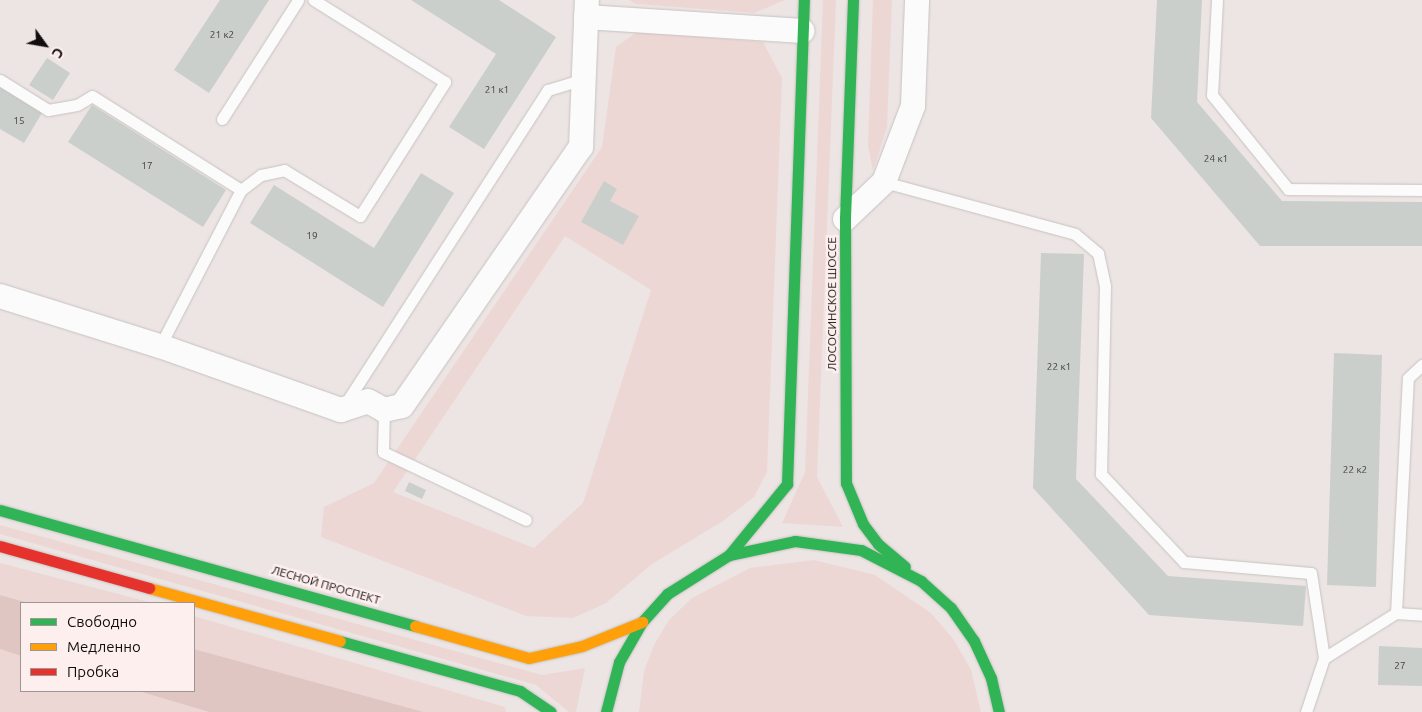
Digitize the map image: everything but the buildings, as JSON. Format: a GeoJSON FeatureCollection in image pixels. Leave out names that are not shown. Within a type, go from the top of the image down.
{"type":"FeatureCollection","features":[{"type":"Feature","properties":{"kind":"main road"},"geometry":{"type":"LineString","coordinates":[[730,555],[787,484],[804,0]]}},
{"type":"Feature","properties":{"kind":"main road","name":"ЛОСОСИНСКОЕ ШОССЕ"},"geometry":{"type":"LineString","coordinates":[[854,0],[845,218],[846,483],[863,524],[878,544],[921,581]]}},
{"type":"Feature","properties":{"kind":"main road","name":"ЛЕСНОЙ ПРОСПЕКТ"},"geometry":{"type":"LineString","coordinates":[[0,510],[529,658],[582,646],[642,622]]}},
{"type":"Feature","properties":{"kind":"main road"},"geometry":{"type":"LineString","coordinates":[[606,712],[619,662],[642,622],[682,583],[730,555],[762,546],[829,543],[869,553],[921,581],[951,608],[974,641],[991,678],[999,712]]}},
{"type":"Feature","properties":{"kind":"main road"},"geometry":{"type":"LineString","coordinates":[[0,546],[520,691],[551,712]]}},
{"type":"Feature","properties":{"kind":"street"},"geometry":{"type":"LineString","coordinates":[[845,218],[884,182],[913,106],[916,0]]}},
{"type":"Feature","properties":{"kind":"street"},"geometry":{"type":"LineString","coordinates":[[0,296],[160,346],[341,410],[368,401],[384,410],[402,406],[581,147],[586,8],[802,31]]}},
{"type":"Feature","properties":{"kind":"lane"},"geometry":{"type":"LineString","coordinates":[[222,119],[298,0]]}},
{"type":"Feature","properties":{"kind":"lane"},"geometry":{"type":"LineString","coordinates":[[160,346],[241,190],[261,176],[284,170],[360,216],[445,82],[314,0]]}},
{"type":"Feature","properties":{"kind":"lane"},"geometry":{"type":"LineString","coordinates":[[1217,0],[1212,96],[1288,189],[1422,190]]}},
{"type":"Feature","properties":{"kind":"lane"},"geometry":{"type":"LineString","coordinates":[[341,410],[548,90],[584,79]]}},
{"type":"Feature","properties":{"kind":"lane"},"geometry":{"type":"LineString","coordinates":[[0,80],[48,110],[77,106],[92,96],[241,190]]}},
{"type":"Feature","properties":{"kind":"lane"},"geometry":{"type":"LineString","coordinates":[[884,182],[1075,234],[1098,253],[1105,286],[1101,474],[1184,562],[1311,573],[1324,658],[1306,712]]}},
{"type":"Feature","properties":{"kind":"lane"},"geometry":{"type":"LineString","coordinates":[[1396,613],[1408,378],[1422,364]]}},
{"type":"Feature","properties":{"kind":"lane"},"geometry":{"type":"LineString","coordinates":[[384,410],[383,452],[526,520]]}},
{"type":"Feature","properties":{"kind":"lane"},"geometry":{"type":"LineString","coordinates":[[1324,658],[1396,613],[1422,615]]}},
{"type":"Feature","properties":{"kind":"shaded area"},"geometry":{"type":"Polygon","coordinates":[[[629,0],[785,0],[754,13],[636,4],[629,0]]]}},
{"type":"Feature","properties":{"kind":"shaded area"},"geometry":{"type":"Polygon","coordinates":[[[823,0],[836,0],[817,477],[843,527],[782,523],[805,472],[823,0]]]}},
{"type":"Feature","properties":{"kind":"shaded area"},"geometry":{"type":"Polygon","coordinates":[[[873,0],[892,0],[887,127],[873,171],[868,145],[873,0]]]}},
{"type":"Feature","properties":{"kind":"shaded area"},"geometry":{"type":"Polygon","coordinates":[[[637,32],[763,42],[782,78],[767,472],[754,497],[723,521],[652,564],[606,603],[573,618],[526,616],[321,537],[324,507],[374,483],[602,147],[616,47],[637,32]],[[565,236],[393,492],[534,548],[583,503],[651,290],[565,236]]]}},
{"type":"Feature","properties":{"kind":"shaded area"},"geometry":{"type":"Polygon","coordinates":[[[0,525],[542,675],[585,668],[576,712],[569,712],[536,685],[0,534],[0,525]]]}},
{"type":"Feature","properties":{"kind":"shaded area"},"geometry":{"type":"Polygon","coordinates":[[[814,560],[875,575],[931,613],[954,640],[971,670],[981,712],[639,712],[644,671],[654,645],[669,620],[692,598],[750,568],[814,560]]]}},
{"type":"Feature","properties":{"kind":"shaded area"},"geometry":{"type":"Polygon","coordinates":[[[0,563],[148,602],[25,602],[0,595],[0,563]]]}},
{"type":"Feature","properties":{"kind":"shaded area"},"geometry":{"type":"Polygon","coordinates":[[[0,595],[25,602],[20,602],[20,656],[0,649],[0,595]]]}},
{"type":"Feature","properties":{"kind":"shaded area"},"geometry":{"type":"Polygon","coordinates":[[[195,616],[505,707],[506,712],[424,712],[195,649],[195,616]]]}},
{"type":"Feature","properties":{"kind":"shaded area"},"geometry":{"type":"Polygon","coordinates":[[[0,649],[20,656],[20,692],[141,692],[209,712],[0,712],[0,649]]]}},
{"type":"Feature","properties":{"kind":"shaded area"},"geometry":{"type":"Polygon","coordinates":[[[195,649],[424,712],[209,712],[141,692],[195,692],[195,649]]]}},
{"type":"Feature","properties":{"kind":"traffic: fast"},"geometry":{"type":"LineString","coordinates":[[729,555],[787,484],[804,0]]}},
{"type":"Feature","properties":{"kind":"traffic: fast"},"geometry":{"type":"LineString","coordinates":[[853,0],[845,219],[846,483],[863,524],[878,544],[905,567]]}},
{"type":"Feature","properties":{"kind":"traffic: fast"},"geometry":{"type":"LineString","coordinates":[[0,510],[415,626]]}},
{"type":"Feature","properties":{"kind":"traffic: fast"},"geometry":{"type":"LineString","coordinates":[[606,712],[619,662],[642,622],[667,594],[729,555],[795,541],[861,550],[921,581],[951,608],[974,641],[991,678],[999,712]]}},
{"type":"Feature","properties":{"kind":"traffic: fast"},"geometry":{"type":"LineString","coordinates":[[340,641],[520,691],[551,712]]}},
{"type":"Feature","properties":{"kind":"traffic: slow"},"geometry":{"type":"LineString","coordinates":[[149,588],[340,641]]}},
{"type":"Feature","properties":{"kind":"traffic: slow"},"geometry":{"type":"LineString","coordinates":[[415,626],[529,658],[582,646],[642,622]]}},
{"type":"Feature","properties":{"kind":"traffic: jam"},"geometry":{"type":"LineString","coordinates":[[0,546],[149,588]]}}]}
